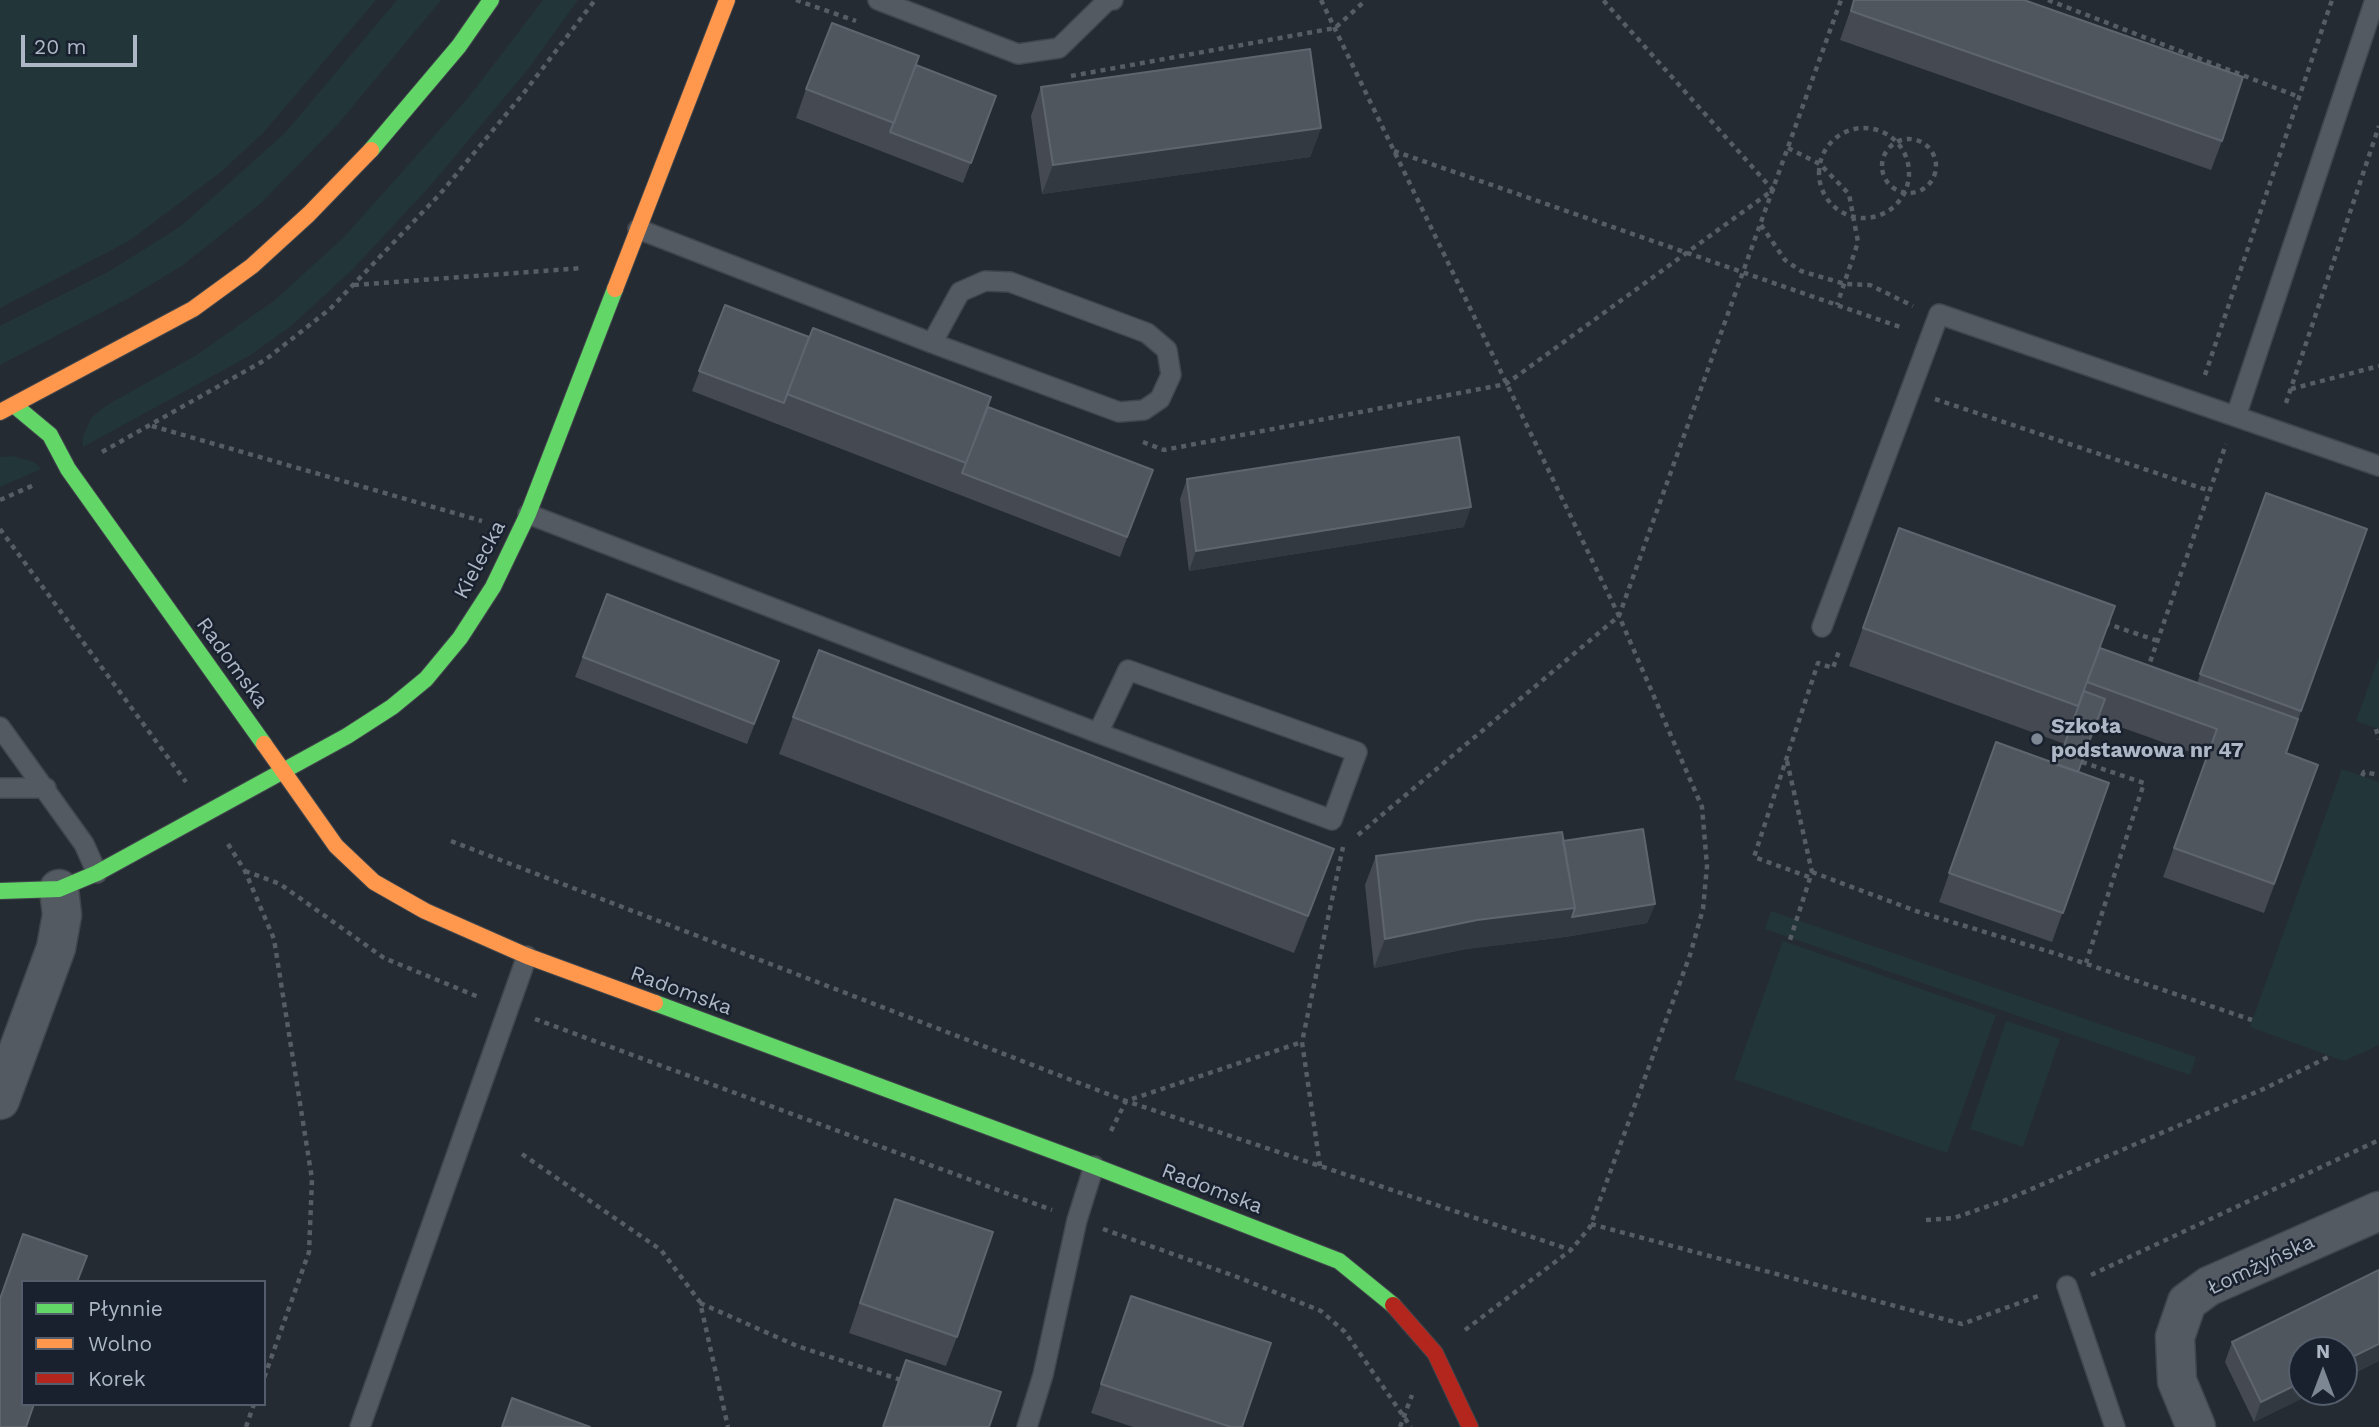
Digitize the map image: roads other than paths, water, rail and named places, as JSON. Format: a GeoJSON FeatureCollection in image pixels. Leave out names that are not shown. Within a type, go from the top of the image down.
{"type":"FeatureCollection","features":[{"type":"Feature","properties":{"kind":"street"},"geometry":{"type":"LineString","coordinates":[[7,409],[193,309],[252,266],[309,214],[381,139],[459,46],[491,0]]}},
{"type":"Feature","properties":{"kind":"street","name":"Kielecka"},"geometry":{"type":"LineString","coordinates":[[0,891],[59,889],[97,873],[208,813],[282,769],[347,736],[392,707],[426,678],[460,638],[493,587],[520,534],[727,0]]}},
{"type":"Feature","properties":{"kind":"street","name":"Radomska"},"geometry":{"type":"LineString","coordinates":[[7,409],[50,435],[68,470],[336,846],[374,882],[425,911],[527,956],[1094,1166],[1339,1261],[1400,1311],[1435,1353],[1470,1427]]}},
{"type":"Feature","properties":{"kind":"street"},"geometry":{"type":"LineString","coordinates":[[0,1100],[56,948],[62,915],[59,889]]}},
{"type":"Feature","properties":{"kind":"street","name":"Łomżyńska"},"geometry":{"type":"LineString","coordinates":[[2196,1427],[2177,1381],[2175,1337],[2187,1302],[2209,1286],[2379,1211]]}},
{"type":"Feature","properties":{"kind":"lane"},"geometry":{"type":"LineString","coordinates":[[878,0],[1017,54],[1059,48],[1108,1],[1113,0]]}},
{"type":"Feature","properties":{"kind":"lane"},"geometry":{"type":"LineString","coordinates":[[2236,416],[2375,0]]}},
{"type":"Feature","properties":{"kind":"lane"},"geometry":{"type":"LineString","coordinates":[[638,229],[932,342],[1119,412],[1144,411],[1160,399],[1171,375],[1167,350],[1147,333],[1010,282],[985,281],[960,292],[932,342]]}},
{"type":"Feature","properties":{"kind":"lane"},"geometry":{"type":"LineString","coordinates":[[1822,627],[1939,314],[2379,466]]}},
{"type":"Feature","properties":{"kind":"lane"},"geometry":{"type":"LineString","coordinates":[[0,389],[7,409]]}},
{"type":"Feature","properties":{"kind":"lane"},"geometry":{"type":"LineString","coordinates":[[528,514],[1098,733],[1332,820],[1357,752],[1128,670],[1098,733]]}},
{"type":"Feature","properties":{"kind":"lane"},"geometry":{"type":"LineString","coordinates":[[0,727],[84,844],[97,873]]}},
{"type":"Feature","properties":{"kind":"lane"},"geometry":{"type":"LineString","coordinates":[[0,788],[46,788]]}},
{"type":"Feature","properties":{"kind":"lane"},"geometry":{"type":"LineString","coordinates":[[360,1427],[527,956]]}},
{"type":"Feature","properties":{"kind":"lane"},"geometry":{"type":"LineString","coordinates":[[1027,1427],[1043,1375],[1077,1220],[1094,1166]]}},
{"type":"Feature","properties":{"kind":"lane"},"geometry":{"type":"LineString","coordinates":[[2067,1286],[2115,1427]]}},
{"type":"Feature","properties":{"kind":"place","name":"Szkoła podstawowa nr 47"},"geometry":{"type":"Point","coordinates":[2037,739]}}]}
